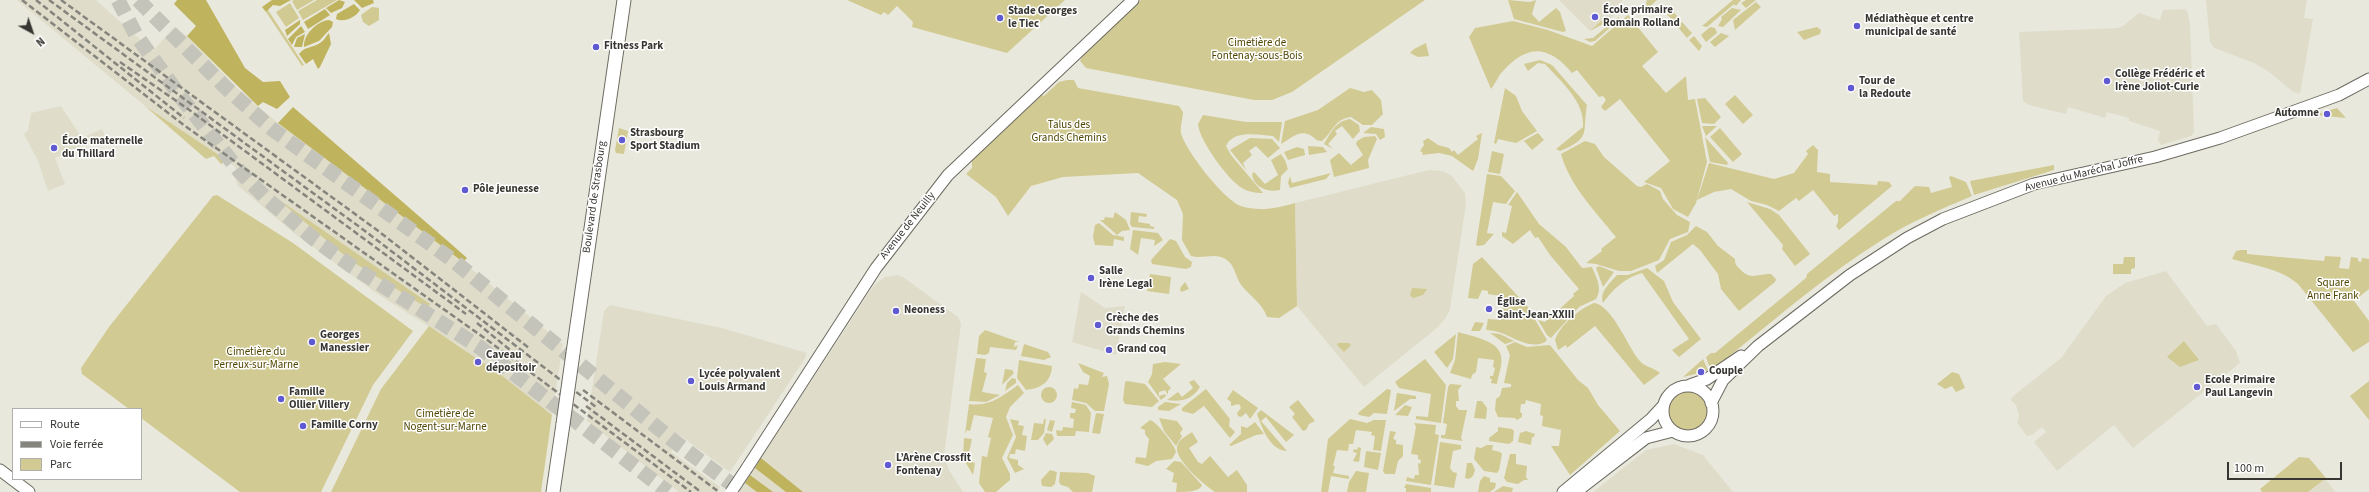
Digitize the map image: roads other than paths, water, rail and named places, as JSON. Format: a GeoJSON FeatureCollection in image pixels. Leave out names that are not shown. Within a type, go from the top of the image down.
{"type":"FeatureCollection","features":[{"type":"Feature","properties":{"kind":"main road","name":"Boulevard de Strasbourg"},"geometry":{"type":"LineString","coordinates":[[553,492],[624,0]]}},
{"type":"Feature","properties":{"kind":"main road","name":"Avenue de Neuilly"},"geometry":{"type":"LineString","coordinates":[[731,492],[876,268],[948,175],[1133,0]]}},
{"type":"Feature","properties":{"kind":"main road","name":"Avenue du Maréchal Joffre"},"geometry":{"type":"LineString","coordinates":[[1690,385],[1707,379],[1758,346],[1850,274],[1907,238],[1943,219],[2034,184],[2155,157],[2220,138],[2339,95],[2369,79]]}},
{"type":"Feature","properties":{"kind":"main road","name":"Avenue du Maréchal Joffre"},"geometry":{"type":"LineString","coordinates":[[1712,403],[1723,380],[1758,346]]}},
{"type":"Feature","properties":{"kind":"main road"},"geometry":{"type":"LineString","coordinates":[[1563,492],[1663,406],[1669,393],[1676,388],[1690,385],[1703,391],[1712,403],[1712,420],[1703,431],[1688,436],[1673,431],[1658,434],[1641,441],[1576,492]]}},
{"type":"Feature","properties":{"kind":"main road"},"geometry":{"type":"LineString","coordinates":[[1663,406],[1664,419],[1673,431]]}},
{"type":"Feature","properties":{"kind":"main road"},"geometry":{"type":"LineString","coordinates":[[0,470],[12,479]]}},
{"type":"Feature","properties":{"kind":"main road"},"geometry":{"type":"LineString","coordinates":[[13,480],[29,492]]}},
{"type":"Feature","properties":{"kind":"tunnel"},"geometry":{"type":"LineString","coordinates":[[118,0],[136,35],[180,96],[240,172],[267,199],[314,239],[350,265],[478,346],[668,492]]}},
{"type":"Feature","properties":{"kind":"tunnel"},"geometry":{"type":"LineString","coordinates":[[138,0],[225,87],[272,129],[455,262],[675,442],[742,492]]}},
{"type":"Feature","properties":{"kind":"railway"},"geometry":{"type":"LineString","coordinates":[[22,0],[185,126],[490,342],[691,492]]}},
{"type":"Feature","properties":{"kind":"railway"},"geometry":{"type":"LineString","coordinates":[[36,0],[184,118]]}},
{"type":"Feature","properties":{"kind":"railway"},"geometry":{"type":"LineString","coordinates":[[49,0],[365,231],[596,407]]}},
{"type":"Feature","properties":{"kind":"railway"},"geometry":{"type":"LineString","coordinates":[[61,0],[377,230],[529,348]]}},
{"type":"Feature","properties":{"kind":"railway"},"geometry":{"type":"LineString","coordinates":[[120,62],[188,109],[466,314]]}},
{"type":"Feature","properties":{"kind":"railway"},"geometry":{"type":"LineString","coordinates":[[477,323],[515,354]]}},
{"type":"Feature","properties":{"kind":"railway"},"geometry":{"type":"LineString","coordinates":[[583,390],[719,492]]}},
{"type":"Feature","properties":{"kind":"railway"},"geometry":{"type":"LineString","coordinates":[[586,406],[701,492]]}},
{"type":"Feature","properties":{"kind":"place","name":"École primaire Romain Rolland"},"geometry":{"type":"Point","coordinates":[1595,17]}},
{"type":"Feature","properties":{"kind":"place","name":"Stade Georges le Tiec"},"geometry":{"type":"Point","coordinates":[1000,18]}},
{"type":"Feature","properties":{"kind":"place","name":"Médiathèque et centre municipal de santé"},"geometry":{"type":"Point","coordinates":[1857,26]}},
{"type":"Feature","properties":{"kind":"place","name":"Fitness Park"},"geometry":{"type":"Point","coordinates":[596,47]}},
{"type":"Feature","properties":{"kind":"place","name":"Collège Frédéric et Irène Joliot-Curie"},"geometry":{"type":"Point","coordinates":[2107,81]}},
{"type":"Feature","properties":{"kind":"place","name":"Tour de la Redoute"},"geometry":{"type":"Point","coordinates":[1851,88]}},
{"type":"Feature","properties":{"kind":"place","name":"Automne"},"geometry":{"type":"Point","coordinates":[2327,114]}},
{"type":"Feature","properties":{"kind":"place","name":"Strasbourg Sport Stadium"},"geometry":{"type":"Point","coordinates":[622,140]}},
{"type":"Feature","properties":{"kind":"place","name":"École maternelle du Thillard"},"geometry":{"type":"Point","coordinates":[54,148]}},
{"type":"Feature","properties":{"kind":"place","name":"Pôle jeunesse"},"geometry":{"type":"Point","coordinates":[465,190]}},
{"type":"Feature","properties":{"kind":"place","name":"Salle Irène Legal"},"geometry":{"type":"Point","coordinates":[1091,278]}},
{"type":"Feature","properties":{"kind":"place","name":"Église Saint-Jean-XXIII"},"geometry":{"type":"Point","coordinates":[1489,309]}},
{"type":"Feature","properties":{"kind":"place","name":"Neoness"},"geometry":{"type":"Point","coordinates":[896,311]}},
{"type":"Feature","properties":{"kind":"place","name":"Crèche des Grands Chemins"},"geometry":{"type":"Point","coordinates":[1098,325]}},
{"type":"Feature","properties":{"kind":"place","name":"Georges Manessier"},"geometry":{"type":"Point","coordinates":[312,342]}},
{"type":"Feature","properties":{"kind":"place","name":"Grand coq"},"geometry":{"type":"Point","coordinates":[1109,350]}},
{"type":"Feature","properties":{"kind":"place","name":"Caveau dépositoir"},"geometry":{"type":"Point","coordinates":[478,362]}},
{"type":"Feature","properties":{"kind":"place","name":"Couple"},"geometry":{"type":"Point","coordinates":[1701,372]}},
{"type":"Feature","properties":{"kind":"place","name":"Lycée polyvalent Louis Armand"},"geometry":{"type":"Point","coordinates":[691,381]}},
{"type":"Feature","properties":{"kind":"place","name":"Ecole Primaire Paul Langevin"},"geometry":{"type":"Point","coordinates":[2197,387]}},
{"type":"Feature","properties":{"kind":"place","name":"Famille Ollier Villery"},"geometry":{"type":"Point","coordinates":[281,399]}},
{"type":"Feature","properties":{"kind":"place","name":"Famille Corny"},"geometry":{"type":"Point","coordinates":[303,426]}},
{"type":"Feature","properties":{"kind":"place","name":"L’Arène Crossfit Fontenay"},"geometry":{"type":"Point","coordinates":[888,465]}},
{"type":"Feature","properties":{"kind":"park label","name":"Cimetière de Fontenay-sous-Bois"},"geometry":{"type":"Point","coordinates":[1257,50]}},
{"type":"Feature","properties":{"kind":"park label","name":"Talus des Grands Chemins"},"geometry":{"type":"Point","coordinates":[1069,132]}},
{"type":"Feature","properties":{"kind":"park label","name":"Square Anne Frank"},"geometry":{"type":"Point","coordinates":[2333,290]}},
{"type":"Feature","properties":{"kind":"park label","name":"Cimetière du Perreux-sur-Marne"},"geometry":{"type":"Point","coordinates":[256,359]}},
{"type":"Feature","properties":{"kind":"park label","name":"Cimetière de Nogent-sur-Marne"},"geometry":{"type":"Point","coordinates":[445,421]}}]}
